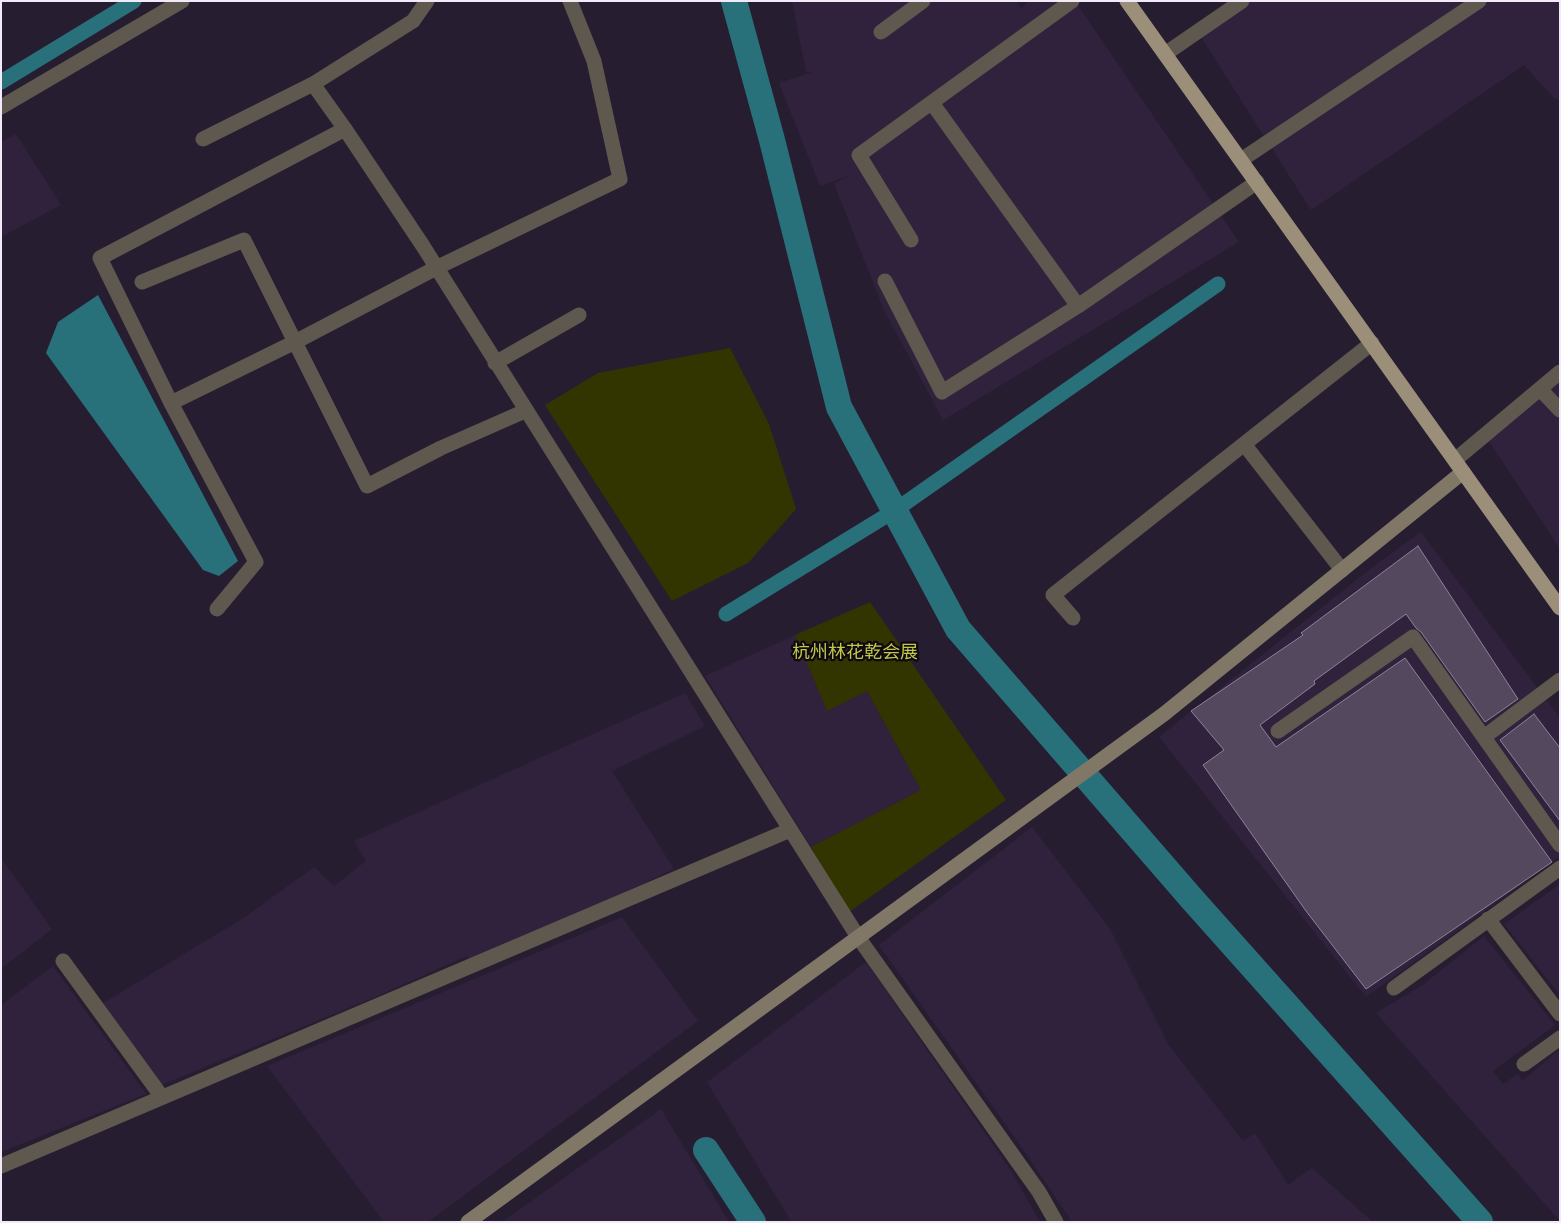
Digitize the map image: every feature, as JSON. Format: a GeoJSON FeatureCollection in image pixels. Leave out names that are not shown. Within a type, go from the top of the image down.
{"type":"FeatureCollection","features":[{"type":"Feature","properties":{"kind":"main road"},"geometry":{"type":"LineString","coordinates":[[1127,1],[1560,608]]}},
{"type":"Feature","properties":{"kind":"street"},"geometry":{"type":"LineString","coordinates":[[1,107],[182,1]]}},
{"type":"Feature","properties":{"kind":"street"},"geometry":{"type":"LineString","coordinates":[[203,139],[312,84],[413,21],[427,1]]}},
{"type":"Feature","properties":{"kind":"street"},"geometry":{"type":"LineString","coordinates":[[171,403],[295,342],[436,268],[620,178],[594,61],[570,1]]}},
{"type":"Feature","properties":{"kind":"street"},"geometry":{"type":"LineString","coordinates":[[880,32],[923,1]]}},
{"type":"Feature","properties":{"kind":"street"},"geometry":{"type":"LineString","coordinates":[[911,240],[859,155],[1072,1]]}},
{"type":"Feature","properties":{"kind":"street"},"geometry":{"type":"LineString","coordinates":[[1165,54],[1242,1]]}},
{"type":"Feature","properties":{"kind":"street"},"geometry":{"type":"LineString","coordinates":[[1241,160],[1470,4]]}},
{"type":"Feature","properties":{"kind":"street"},"geometry":{"type":"LineString","coordinates":[[312,84],[345,129],[436,268],[858,937],[1039,1192],[1056,1222]]}},
{"type":"Feature","properties":{"kind":"street"},"geometry":{"type":"LineString","coordinates":[[932,102],[1078,306]]}},
{"type":"Feature","properties":{"kind":"street"},"geometry":{"type":"LineString","coordinates":[[217,610],[256,562],[171,403],[100,258],[345,129]]}},
{"type":"Feature","properties":{"kind":"street"},"geometry":{"type":"LineString","coordinates":[[885,281],[942,392],[1078,306],[1257,182]]}},
{"type":"Feature","properties":{"kind":"street"},"geometry":{"type":"LineString","coordinates":[[142,282],[244,240],[367,486],[441,448],[525,411]]}},
{"type":"Feature","properties":{"kind":"street"},"geometry":{"type":"LineString","coordinates":[[495,362],[579,315]]}},
{"type":"Feature","properties":{"kind":"street"},"geometry":{"type":"LineString","coordinates":[[1073,618],[1053,595],[1372,343]]}},
{"type":"Feature","properties":{"kind":"street"},"geometry":{"type":"LineString","coordinates":[[468,1222],[1164,714],[1342,570],[1459,466],[1560,372]]}},
{"type":"Feature","properties":{"kind":"street"},"geometry":{"type":"LineString","coordinates":[[1540,389],[1560,410]]}},
{"type":"Feature","properties":{"kind":"street"},"geometry":{"type":"LineString","coordinates":[[1244,444],[1342,570]]}},
{"type":"Feature","properties":{"kind":"street"},"geometry":{"type":"LineString","coordinates":[[1278,731],[1413,637],[1560,845]]}},
{"type":"Feature","properties":{"kind":"street"},"geometry":{"type":"LineString","coordinates":[[1484,737],[1560,680]]}},
{"type":"Feature","properties":{"kind":"street"},"geometry":{"type":"LineString","coordinates":[[1,1166],[790,830]]}},
{"type":"Feature","properties":{"kind":"street"},"geometry":{"type":"LineString","coordinates":[[1394,988],[1560,868]]}},
{"type":"Feature","properties":{"kind":"street"},"geometry":{"type":"LineString","coordinates":[[1488,919],[1560,1014]]}},
{"type":"Feature","properties":{"kind":"street"},"geometry":{"type":"LineString","coordinates":[[63,961],[162,1097]]}},
{"type":"Feature","properties":{"kind":"street"},"geometry":{"type":"LineString","coordinates":[[1524,1064],[1560,1038]]}},
{"type":"Feature","properties":{"kind":"shaded area"},"geometry":{"type":"Polygon","coordinates":[[[792,1],[1016,1],[1021,8],[1029,1],[1075,1],[1239,242],[943,420],[884,310],[834,184],[851,175],[820,186],[779,83],[812,72],[806,72],[792,1]]]}},
{"type":"Feature","properties":{"kind":"shaded area"},"geometry":{"type":"Polygon","coordinates":[[[1231,1],[1560,1],[1560,101],[1553,97],[1524,65],[1311,210],[1194,26],[1231,1]]]}},
{"type":"Feature","properties":{"kind":"shaded area"},"geometry":{"type":"Polygon","coordinates":[[[16,134],[61,205],[1,237],[1,142],[16,134]]]}},
{"type":"Feature","properties":{"kind":"shaded area"},"geometry":{"type":"Polygon","coordinates":[[[98,295],[238,561],[219,576],[203,570],[46,353],[58,322],[98,295]]]}},
{"type":"Feature","properties":{"kind":"shaded area"},"geometry":{"type":"Polygon","coordinates":[[[1560,382],[1560,549],[1489,441],[1560,382]]]}},
{"type":"Feature","properties":{"kind":"shaded area"},"geometry":{"type":"Polygon","coordinates":[[[1421,532],[1560,718],[1560,859],[1558,858],[1366,997],[1159,737],[1370,569],[1421,532]]]}},
{"type":"Feature","properties":{"kind":"shaded area","name":"杭州林花乾会展"},"geometry":{"type":"Polygon","coordinates":[[[795,635],[827,711],[867,691],[921,790],[811,847],[705,676],[795,635]]]}},
{"type":"Feature","properties":{"kind":"shaded area"},"geometry":{"type":"Polygon","coordinates":[[[685,693],[705,726],[612,771],[674,869],[473,965],[467,956],[373,998],[156,1087],[100,1005],[245,917],[314,867],[334,886],[366,861],[354,841],[685,693]]]}},
{"type":"Feature","properties":{"kind":"shaded area"},"geometry":{"type":"Polygon","coordinates":[[[1032,827],[1110,929],[1168,1044],[1243,1141],[1255,1133],[1288,1185],[1312,1168],[1373,1222],[1072,1222],[1023,1149],[879,945],[1032,827]]]}},
{"type":"Feature","properties":{"kind":"shaded area"},"geometry":{"type":"Polygon","coordinates":[[[1,858],[52,929],[1,969],[1,858]]]}},
{"type":"Feature","properties":{"kind":"shaded area"},"geometry":{"type":"Polygon","coordinates":[[[1560,884],[1560,995],[1504,924],[1560,884]]]}},
{"type":"Feature","properties":{"kind":"shaded area"},"geometry":{"type":"Polygon","coordinates":[[[622,917],[698,1021],[428,1222],[384,1222],[267,1066],[622,917]]]}},
{"type":"Feature","properties":{"kind":"shaded area"},"geometry":{"type":"Polygon","coordinates":[[[1484,936],[1555,1025],[1493,1071],[1503,1084],[1518,1074],[1523,1080],[1558,1051],[1560,1054],[1560,1221],[1376,1013],[1424,984],[1484,936]]]}},
{"type":"Feature","properties":{"kind":"shaded area"},"geometry":{"type":"Polygon","coordinates":[[[866,962],[1010,1169],[1040,1222],[792,1222],[789,1218],[707,1082],[866,962]]]}},
{"type":"Feature","properties":{"kind":"shaded area"},"geometry":{"type":"Polygon","coordinates":[[[53,966],[146,1094],[1,1152],[1,1005],[53,966]]]}},
{"type":"Feature","properties":{"kind":"shaded area"},"geometry":{"type":"Polygon","coordinates":[[[661,1109],[729,1222],[502,1222],[661,1109]]]}},
{"type":"Feature","properties":{"kind":"green space"},"geometry":{"type":"Polygon","coordinates":[[[730,348],[769,424],[796,509],[748,563],[672,601],[545,405],[598,373],[730,348]]]}},
{"type":"Feature","properties":{"kind":"green space","name":"杭州林花乾会展"},"geometry":{"type":"Polygon","coordinates":[[[870,602],[1006,800],[849,912],[811,847],[921,790],[867,691],[827,711],[795,635],[870,602]]]}},
{"type":"Feature","properties":{"kind":"building"},"geometry":{"type":"Polygon","coordinates":[[[1418,546],[1518,699],[1485,722],[1406,614],[1314,681],[1315,684],[1260,725],[1276,747],[1405,658],[1552,862],[1366,989],[1306,911],[1203,765],[1224,750],[1191,711],[1303,635],[1301,633],[1418,546]]]}},
{"type":"Feature","properties":{"kind":"building"},"geometry":{"type":"Polygon","coordinates":[[[1534,714],[1560,748],[1560,821],[1500,740],[1534,714]]]}},
{"type":"Feature","properties":{"kind":"waterway"},"geometry":{"type":"LineString","coordinates":[[1,82],[134,1]]}},
{"type":"Feature","properties":{"kind":"waterway"},"geometry":{"type":"LineString","coordinates":[[734,1],[772,140],[839,407],[958,629],[1192,899],[1480,1222]]}},
{"type":"Feature","properties":{"kind":"waterway"},"geometry":{"type":"LineString","coordinates":[[726,614],[894,511],[1218,284]]}},
{"type":"Feature","properties":{"kind":"waterway"},"geometry":{"type":"LineString","coordinates":[[706,1150],[753,1222]]}}]}
